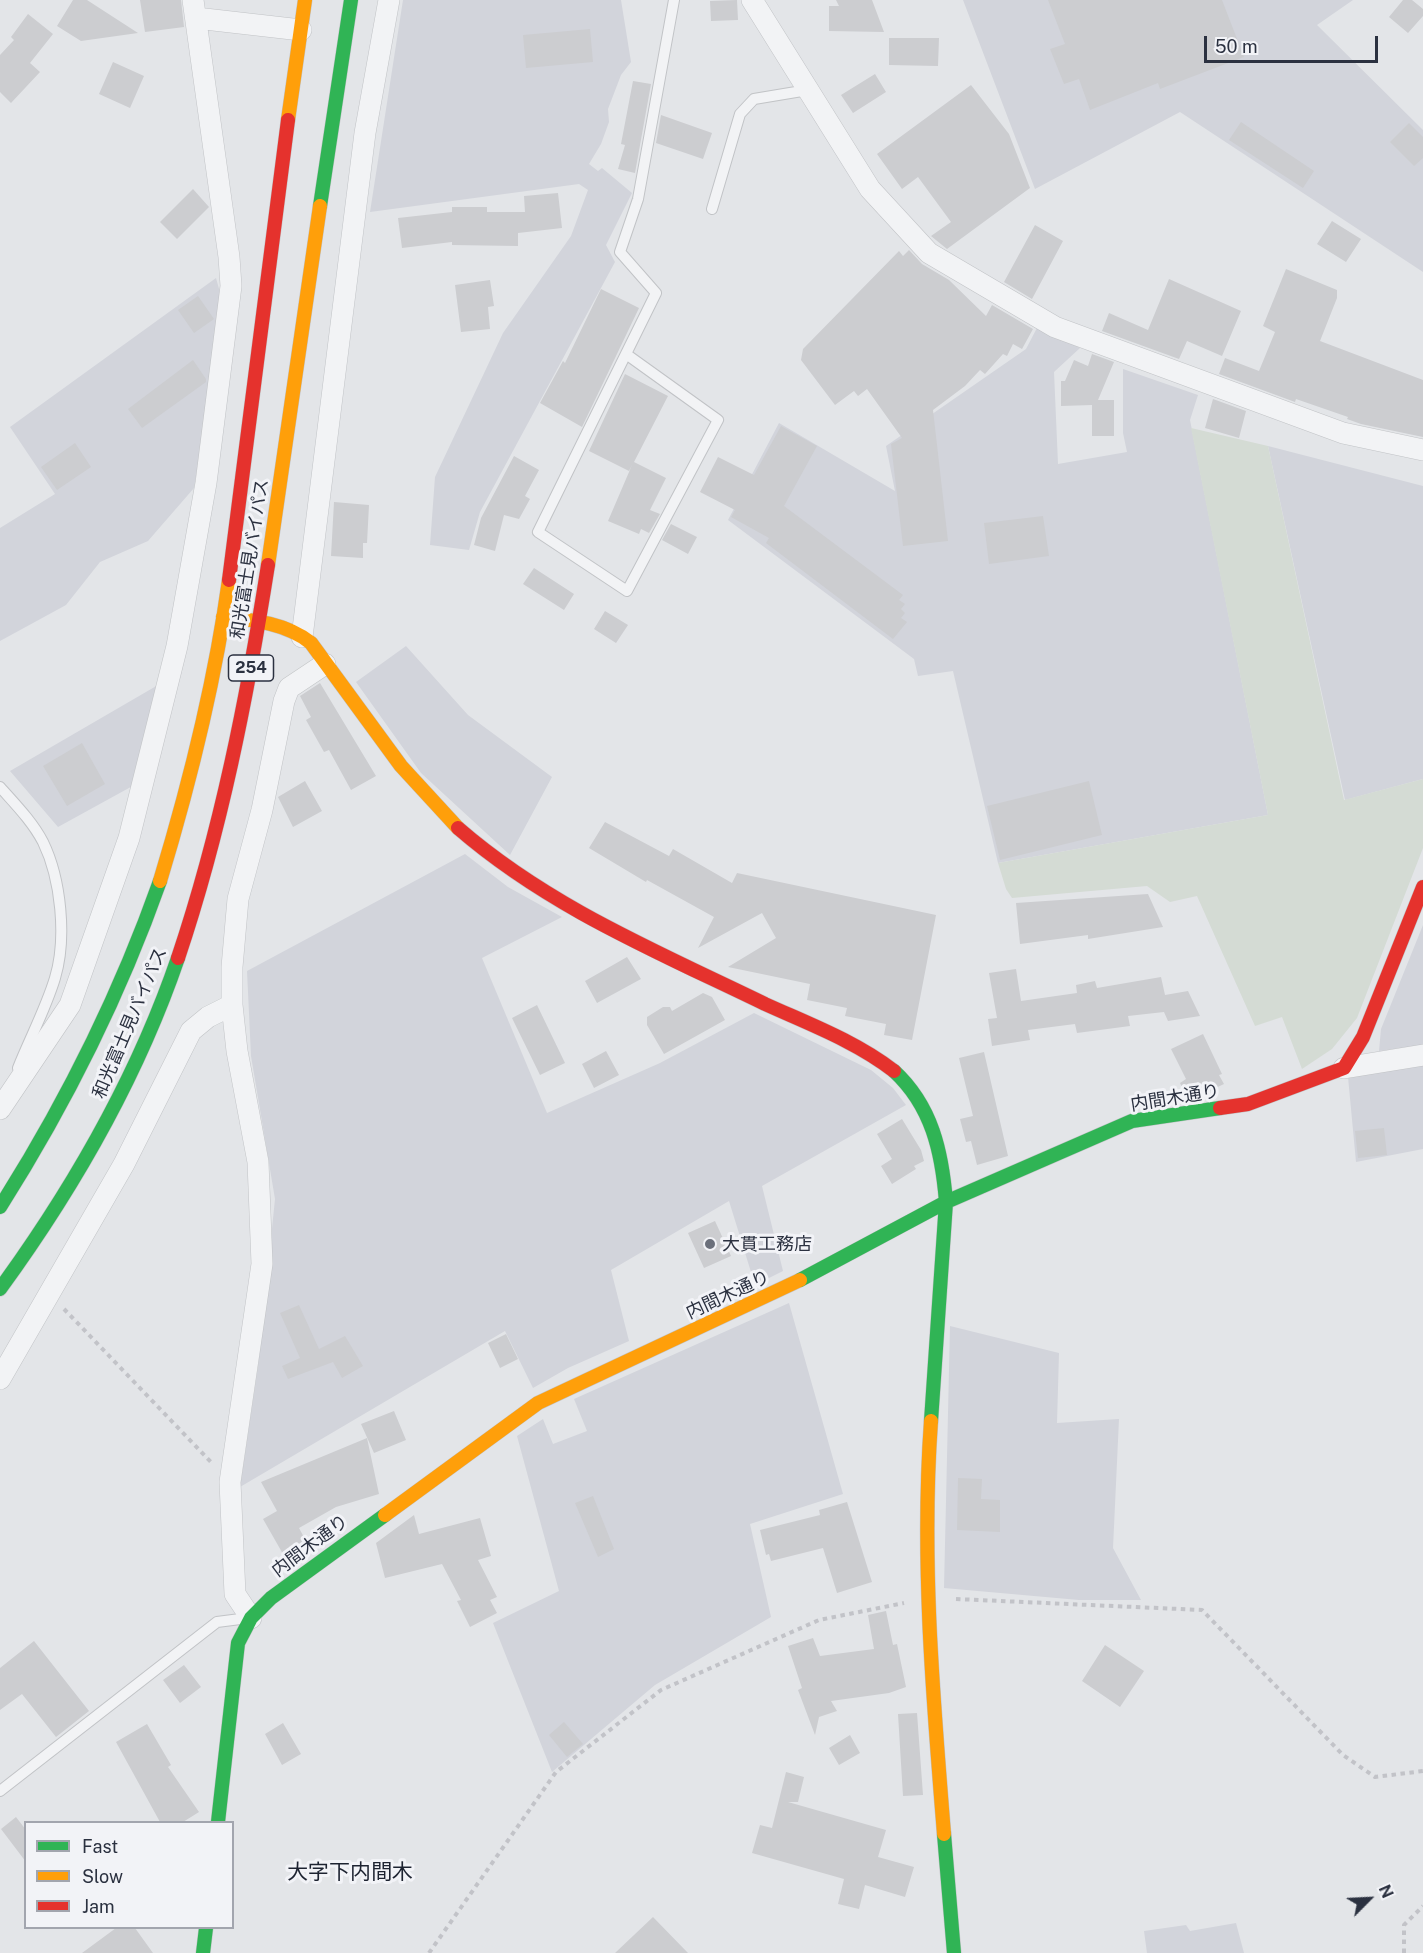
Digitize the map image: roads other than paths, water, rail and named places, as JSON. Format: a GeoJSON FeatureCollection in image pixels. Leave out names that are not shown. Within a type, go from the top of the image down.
{"type":"FeatureCollection","features":[{"type":"Feature","properties":{"kind":"main road","name":"和光富士見バイパス"},"geometry":{"type":"LineString","coordinates":[[0,1207],[75,1083],[133,956],[186,795],[216,667],[305,0]]}},
{"type":"Feature","properties":{"kind":"main road","name":"和光富士見バイパス"},"geometry":{"type":"LineString","coordinates":[[0,1289],[56,1209],[92,1149],[140,1056],[196,904],[218,826],[260,621],[351,0]]}},
{"type":"Feature","properties":{"kind":"main road"},"geometry":{"type":"LineString","coordinates":[[223,617],[260,621],[303,637],[326,664],[407,775],[455,825],[509,870],[633,940],[855,1047],[897,1074],[915,1093],[934,1128],[943,1162],[946,1202],[927,1472],[931,1679],[954,1953]]}},
{"type":"Feature","properties":{"kind":"main road"},"geometry":{"type":"LineString","coordinates":[[1344,1068],[1363,1037],[1423,887]]}},
{"type":"Feature","properties":{"kind":"main road","name":"内間木通り"},"geometry":{"type":"LineString","coordinates":[[218,1821],[238,1643],[251,1618],[271,1598],[467,1452],[538,1403],[786,1288],[946,1202],[1132,1121],[1248,1104],[1344,1068]]}},
{"type":"Feature","properties":{"kind":"main road"},"geometry":{"type":"LineString","coordinates":[[203,1953],[206,1929]]}},
{"type":"Feature","properties":{"kind":"street"},"geometry":{"type":"LineString","coordinates":[[303,637],[365,133],[389,0]]}},
{"type":"Feature","properties":{"kind":"street"},"geometry":{"type":"LineString","coordinates":[[752,0],[870,189],[929,253],[1045,321],[1343,433],[1423,450]]}},
{"type":"Feature","properties":{"kind":"street"},"geometry":{"type":"LineString","coordinates":[[3,1104],[70,1005],[129,838],[177,646],[206,483],[231,285],[229,256],[194,9],[301,30]]}},
{"type":"Feature","properties":{"kind":"street"},"geometry":{"type":"LineString","coordinates":[[251,1618],[236,1594],[230,1482],[262,1264],[258,1162],[237,1051],[232,1005],[233,944],[238,899],[262,810],[284,701],[290,688],[326,664]]}},
{"type":"Feature","properties":{"kind":"street"},"geometry":{"type":"LineString","coordinates":[[0,1379],[124,1164],[191,1032],[208,1017],[232,1005]]}},
{"type":"Feature","properties":{"kind":"street"},"geometry":{"type":"LineString","coordinates":[[1344,1068],[1423,1055]]}},
{"type":"Feature","properties":{"kind":"lane"},"geometry":{"type":"LineString","coordinates":[[626,354],[718,420],[627,591],[538,532],[656,292],[620,252],[638,199],[674,0]]}},
{"type":"Feature","properties":{"kind":"lane"},"geometry":{"type":"LineString","coordinates":[[712,209],[740,114],[754,99],[808,90]]}},
{"type":"Feature","properties":{"kind":"lane"},"geometry":{"type":"LineString","coordinates":[[0,787],[24,814],[43,842],[58,885],[61,930],[56,976],[3,1104]]}},
{"type":"Feature","properties":{"kind":"lane"},"geometry":{"type":"LineString","coordinates":[[0,1791],[217,1622],[251,1618]]}},
{"type":"Feature","properties":{"kind":"place","name":"大貫工務店"},"geometry":{"type":"Point","coordinates":[710,1244]}},
{"type":"Feature","properties":{"kind":"district","name":"大字下内間木"},"geometry":{"type":"Point","coordinates":[350,1873]}}]}
